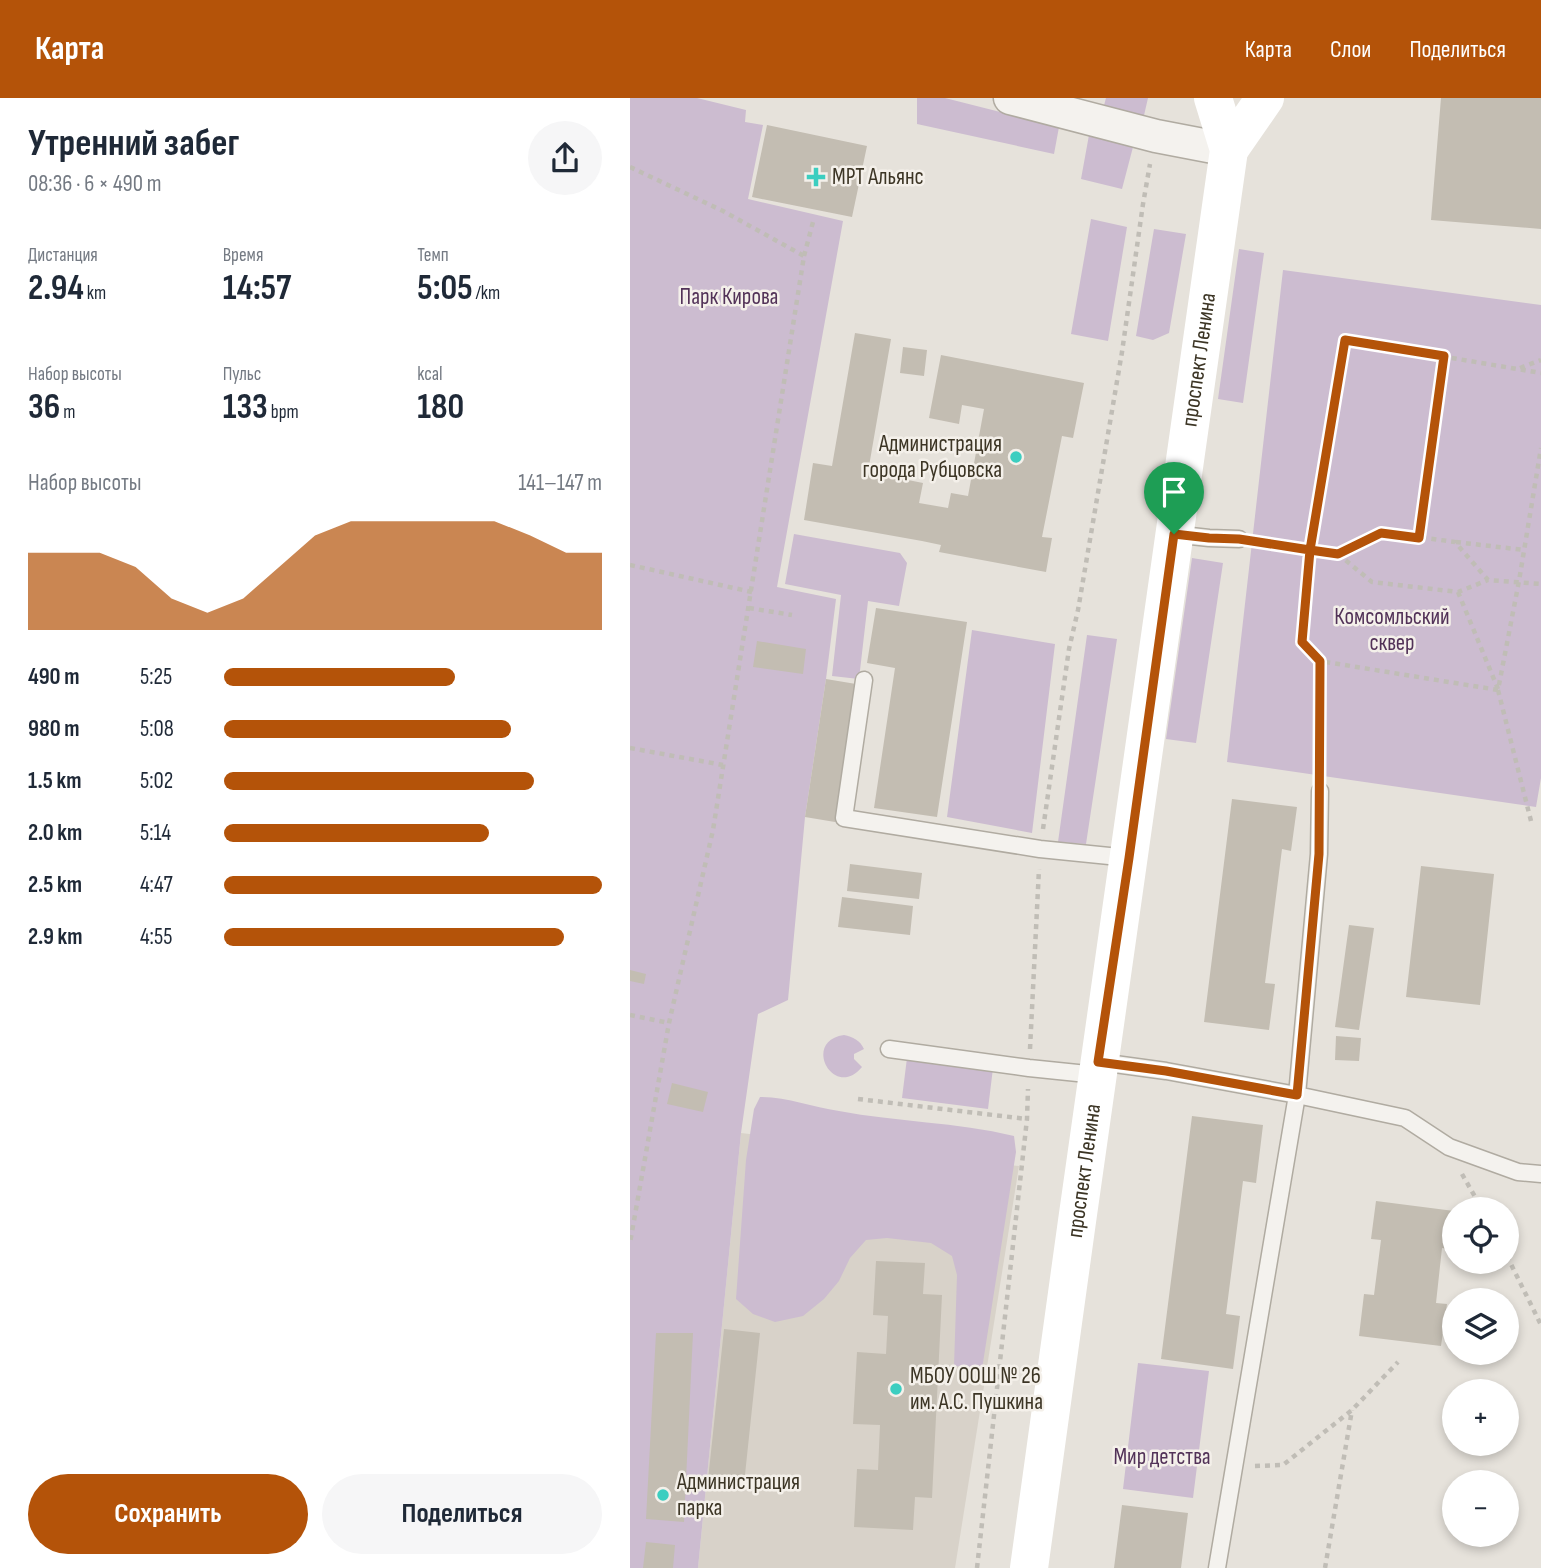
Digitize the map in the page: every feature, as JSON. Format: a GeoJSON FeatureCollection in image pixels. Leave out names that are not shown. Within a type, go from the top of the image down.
{"type":"FeatureCollection","features":[{"type":"Feature","properties":{"kind":"main road","name":"проспект Ленина"},"geometry":{"type":"LineString","coordinates":[[1029,1568],[1229,150],[1214,98]]}},
{"type":"Feature","properties":{"kind":"main road","name":"проспект Ленина"},"geometry":{"type":"LineString","coordinates":[[1229,150],[1265,98]]}},
{"type":"Feature","properties":{"kind":"street"},"geometry":{"type":"LineString","coordinates":[[1010,98],[1156,136],[1229,150]]}},
{"type":"Feature","properties":{"kind":"street"},"geometry":{"type":"LineString","coordinates":[[1214,98],[1232,106],[1245,107],[1265,98]]}},
{"type":"Feature","properties":{"kind":"lane"},"geometry":{"type":"LineString","coordinates":[[1174,534],[1239,539]]}},
{"type":"Feature","properties":{"kind":"lane"},"geometry":{"type":"LineString","coordinates":[[864,680],[844,818],[1040,849],[1129,858]]}},
{"type":"Feature","properties":{"kind":"lane"},"geometry":{"type":"LineString","coordinates":[[1217,1568],[1297,1095],[1319,854],[1320,791]]}},
{"type":"Feature","properties":{"kind":"lane"},"geometry":{"type":"LineString","coordinates":[[889,1049],[1029,1068],[1166,1071],[1297,1095],[1405,1118],[1449,1147],[1518,1171],[1541,1174]]}},
{"type":"Feature","properties":{"kind":"path"},"geometry":{"type":"LineString","coordinates":[[1078,610],[1156,136]]}},
{"type":"Feature","properties":{"kind":"path"},"geometry":{"type":"LineString","coordinates":[[630,167],[723,211],[804,256]]}},
{"type":"Feature","properties":{"kind":"path"},"geometry":{"type":"LineString","coordinates":[[630,1244],[669,1023],[713,830],[804,256],[813,222]]}},
{"type":"Feature","properties":{"kind":"path"},"geometry":{"type":"LineString","coordinates":[[1498,690],[1320,661],[1302,642],[1310,550],[1345,340],[1541,373]]}},
{"type":"Feature","properties":{"kind":"path"},"geometry":{"type":"LineString","coordinates":[[1419,538],[1444,356]]}},
{"type":"Feature","properties":{"kind":"path"},"geometry":{"type":"LineString","coordinates":[[1519,369],[1541,360]]}},
{"type":"Feature","properties":{"kind":"path"},"geometry":{"type":"LineString","coordinates":[[1498,690],[1541,448]]}},
{"type":"Feature","properties":{"kind":"path"},"geometry":{"type":"LineString","coordinates":[[1338,554],[1381,533],[1524,550]]}},
{"type":"Feature","properties":{"kind":"path"},"geometry":{"type":"LineString","coordinates":[[1239,539],[1338,554],[1372,582],[1458,592],[1488,579],[1541,584]]}},
{"type":"Feature","properties":{"kind":"path"},"geometry":{"type":"LineString","coordinates":[[1455,542],[1488,579]]}},
{"type":"Feature","properties":{"kind":"path"},"geometry":{"type":"LineString","coordinates":[[630,565],[752,592]]}},
{"type":"Feature","properties":{"kind":"path"},"geometry":{"type":"LineString","coordinates":[[1458,592],[1498,690],[1531,821]]}},
{"type":"Feature","properties":{"kind":"path"},"geometry":{"type":"LineString","coordinates":[[749,608],[792,615]]}},
{"type":"Feature","properties":{"kind":"path"},"geometry":{"type":"LineString","coordinates":[[1320,661],[1320,791]]}},
{"type":"Feature","properties":{"kind":"path"},"geometry":{"type":"LineString","coordinates":[[630,748],[723,765]]}},
{"type":"Feature","properties":{"kind":"path"},"geometry":{"type":"LineString","coordinates":[[630,1015],[669,1023]]}},
{"type":"Feature","properties":{"kind":"path"},"geometry":{"type":"LineString","coordinates":[[858,1099],[1027,1119]]}},
{"type":"Feature","properties":{"kind":"path"},"geometry":{"type":"LineString","coordinates":[[1516,1274],[1541,1325]]}},
{"type":"Feature","properties":{"kind":"path"},"geometry":{"type":"LineString","coordinates":[[1234,1467],[1283,1465],[1352,1410],[1398,1362]]}},
{"type":"Feature","properties":{"kind":"path"},"geometry":{"type":"LineString","coordinates":[[1325,1568],[1352,1410]]}},
{"type":"Feature","properties":{"kind":"shaded area"},"geometry":{"type":"Polygon","coordinates":[[[741,1133],[1019,1166],[955,1568],[698,1568],[741,1133]]]}},
{"type":"Feature","properties":{"kind":"green space","name":"Парк Кирова"},"geometry":{"type":"Polygon","coordinates":[[[630,98],[697,98],[746,110],[745,122],[763,125],[748,199],[843,221],[777,587],[836,599],[805,817],[788,1000],[758,1014],[741,1133],[698,1568],[630,1568],[630,98]]]}},
{"type":"Feature","properties":{"kind":"green space"},"geometry":{"type":"Polygon","coordinates":[[[917,98],[945,98],[1059,127],[1054,154],[917,124],[917,98]]]}},
{"type":"Feature","properties":{"kind":"green space"},"geometry":{"type":"Polygon","coordinates":[[[1106,98],[1148,98],[1142,124],[1102,113],[1106,98]]]}},
{"type":"Feature","properties":{"kind":"green space"},"geometry":{"type":"Polygon","coordinates":[[[1089,135],[1133,147],[1122,189],[1081,179],[1089,135]]]}},
{"type":"Feature","properties":{"kind":"green space"},"geometry":{"type":"Polygon","coordinates":[[[1091,219],[1127,227],[1108,341],[1071,334],[1091,219]]]}},
{"type":"Feature","properties":{"kind":"green space"},"geometry":{"type":"Polygon","coordinates":[[[1154,229],[1186,234],[1169,333],[1153,340],[1136,336],[1154,229]]]}},
{"type":"Feature","properties":{"kind":"green space"},"geometry":{"type":"Polygon","coordinates":[[[1239,249],[1264,253],[1243,403],[1218,399],[1239,249]]]}},
{"type":"Feature","properties":{"kind":"green space","name":"Комсомльский сквер"},"geometry":{"type":"Polygon","coordinates":[[[1283,270],[1541,305],[1541,778],[1536,807],[1227,762],[1283,270]]]}},
{"type":"Feature","properties":{"kind":"green space"},"geometry":{"type":"Polygon","coordinates":[[[794,534],[900,553],[907,563],[899,606],[868,601],[859,679],[832,676],[841,595],[785,584],[794,534]]]}},
{"type":"Feature","properties":{"kind":"green space"},"geometry":{"type":"Polygon","coordinates":[[[1192,558],[1223,563],[1196,743],[1166,739],[1192,558]]]}},
{"type":"Feature","properties":{"kind":"green space"},"geometry":{"type":"Polygon","coordinates":[[[972,630],[1055,644],[1032,833],[947,817],[972,630]]]}},
{"type":"Feature","properties":{"kind":"green space"},"geometry":{"type":"Polygon","coordinates":[[[1087,635],[1117,639],[1086,844],[1058,842],[1087,635]]]}},
{"type":"Feature","properties":{"kind":"green space"},"geometry":{"type":"Polygon","coordinates":[[[844,1035],[856,1039],[864,1049],[854,1054],[854,1059],[862,1067],[851,1076],[841,1077],[826,1066],[823,1057],[825,1047],[831,1039],[844,1035]]]}},
{"type":"Feature","properties":{"kind":"green space"},"geometry":{"type":"Polygon","coordinates":[[[907,1058],[993,1068],[988,1109],[902,1098],[907,1058]]]}},
{"type":"Feature","properties":{"kind":"green space"},"geometry":{"type":"Polygon","coordinates":[[[760,1097],[861,1115],[1014,1136],[1016,1152],[982,1369],[954,1366],[957,1275],[952,1256],[931,1243],[887,1238],[866,1240],[850,1258],[839,1281],[824,1299],[803,1316],[775,1322],[753,1314],[736,1299],[746,1160],[754,1109],[760,1097]]]}},
{"type":"Feature","properties":{"kind":"green space","name":"Мир детства"},"geometry":{"type":"Polygon","coordinates":[[[1138,1363],[1209,1371],[1193,1498],[1123,1489],[1138,1363]]]}},
{"type":"Feature","properties":{"kind":"building"},"geometry":{"type":"Polygon","coordinates":[[[1441,98],[1541,98],[1541,229],[1431,220],[1441,98]]]}},
{"type":"Feature","properties":{"kind":"building"},"geometry":{"type":"Polygon","coordinates":[[[767,125],[867,146],[852,217],[752,197],[767,125]]]}},
{"type":"Feature","properties":{"kind":"building","name":"Администрация города Рубцовска"},"geometry":{"type":"Polygon","coordinates":[[[855,333],[891,339],[868,472],[923,483],[919,503],[948,508],[951,493],[968,496],[984,409],[962,405],[959,424],[929,418],[941,355],[1084,383],[1073,438],[1062,436],[1042,537],[1052,538],[1046,572],[939,552],[941,545],[804,520],[813,463],[832,466],[855,333]]]}},
{"type":"Feature","properties":{"kind":"building"},"geometry":{"type":"Polygon","coordinates":[[[903,347],[927,350],[924,376],[900,373],[903,347]]]}},
{"type":"Feature","properties":{"kind":"building"},"geometry":{"type":"Polygon","coordinates":[[[876,608],[967,622],[937,817],[874,808],[895,668],[867,663],[876,608]]]}},
{"type":"Feature","properties":{"kind":"building"},"geometry":{"type":"Polygon","coordinates":[[[757,641],[806,649],[803,674],[753,667],[757,641]]]}},
{"type":"Feature","properties":{"kind":"building"},"geometry":{"type":"Polygon","coordinates":[[[826,679],[856,684],[835,822],[805,817],[826,679]]]}},
{"type":"Feature","properties":{"kind":"building"},"geometry":{"type":"Polygon","coordinates":[[[1232,799],[1297,807],[1291,851],[1282,849],[1265,983],[1275,984],[1269,1030],[1204,1022],[1232,799]]]}},
{"type":"Feature","properties":{"kind":"building"},"geometry":{"type":"Polygon","coordinates":[[[850,864],[922,873],[919,899],[847,891],[850,864]]]}},
{"type":"Feature","properties":{"kind":"building"},"geometry":{"type":"Polygon","coordinates":[[[1421,866],[1494,874],[1480,1005],[1406,997],[1421,866]]]}},
{"type":"Feature","properties":{"kind":"building"},"geometry":{"type":"Polygon","coordinates":[[[842,897],[913,906],[910,935],[838,927],[842,897]]]}},
{"type":"Feature","properties":{"kind":"building"},"geometry":{"type":"Polygon","coordinates":[[[1349,925],[1374,928],[1359,1030],[1335,1027],[1349,925]]]}},
{"type":"Feature","properties":{"kind":"building"},"geometry":{"type":"Polygon","coordinates":[[[630,970],[646,974],[644,984],[630,981],[630,970]]]}},
{"type":"Feature","properties":{"kind":"building"},"geometry":{"type":"Polygon","coordinates":[[[1336,1036],[1361,1038],[1359,1061],[1335,1060],[1336,1036]]]}},
{"type":"Feature","properties":{"kind":"building"},"geometry":{"type":"Polygon","coordinates":[[[672,1083],[708,1092],[703,1112],[667,1104],[672,1083]]]}},
{"type":"Feature","properties":{"kind":"building"},"geometry":{"type":"Polygon","coordinates":[[[1192,1116],[1263,1125],[1256,1183],[1243,1181],[1226,1314],[1240,1316],[1233,1369],[1161,1359],[1192,1116]]]}},
{"type":"Feature","properties":{"kind":"building"},"geometry":{"type":"Polygon","coordinates":[[[1376,1201],[1442,1209],[1442,1248],[1436,1303],[1442,1304],[1441,1346],[1359,1336],[1364,1294],[1374,1295],[1381,1240],[1371,1239],[1376,1201]]]}},
{"type":"Feature","properties":{"kind":"building","name":"МБОУ ООШ № 26 им. А.С. Пушкина"},"geometry":{"type":"Polygon","coordinates":[[[876,1261],[925,1263],[923,1294],[942,1295],[932,1498],[915,1497],[913,1530],[854,1527],[857,1469],[878,1470],[880,1425],[853,1424],[857,1352],[886,1354],[888,1316],[873,1315],[876,1261]]]}},
{"type":"Feature","properties":{"kind":"building"},"geometry":{"type":"Polygon","coordinates":[[[724,1329],[760,1333],[744,1484],[708,1480],[724,1329]]]}},
{"type":"Feature","properties":{"kind":"building"},"geometry":{"type":"Polygon","coordinates":[[[656,1333],[693,1333],[684,1522],[646,1519],[656,1333]]]}},
{"type":"Feature","properties":{"kind":"building"},"geometry":{"type":"Polygon","coordinates":[[[1122,1505],[1188,1513],[1181,1568],[1114,1568],[1122,1505]]]}},
{"type":"Feature","properties":{"kind":"building"},"geometry":{"type":"Polygon","coordinates":[[[646,1542],[675,1545],[673,1568],[643,1568],[646,1542]]]}},
{"type":"Feature","properties":{"kind":"place","name":"МРТ Альянс"},"geometry":{"type":"Point","coordinates":[816,177]}},
{"type":"Feature","properties":{"kind":"place","name":"Администрация города Рубцовска"},"geometry":{"type":"Point","coordinates":[1016,457]}},
{"type":"Feature","properties":{"kind":"place","name":"МБОУ ООШ № 26 им. А.С. Пушкина"},"geometry":{"type":"Point","coordinates":[896,1389]}},
{"type":"Feature","properties":{"kind":"place","name":"Администрация парка"},"geometry":{"type":"Point","coordinates":[663,1495]}},
{"type":"Feature","properties":{"kind":"route"},"geometry":{"type":"LineString","coordinates":[[1174,534],[1098,1062],[1166,1071],[1297,1095],[1319,854],[1320,661],[1302,642],[1310,550],[1338,554],[1381,533],[1419,538],[1444,356],[1345,340],[1310,550],[1239,539],[1174,534]]}}]}
